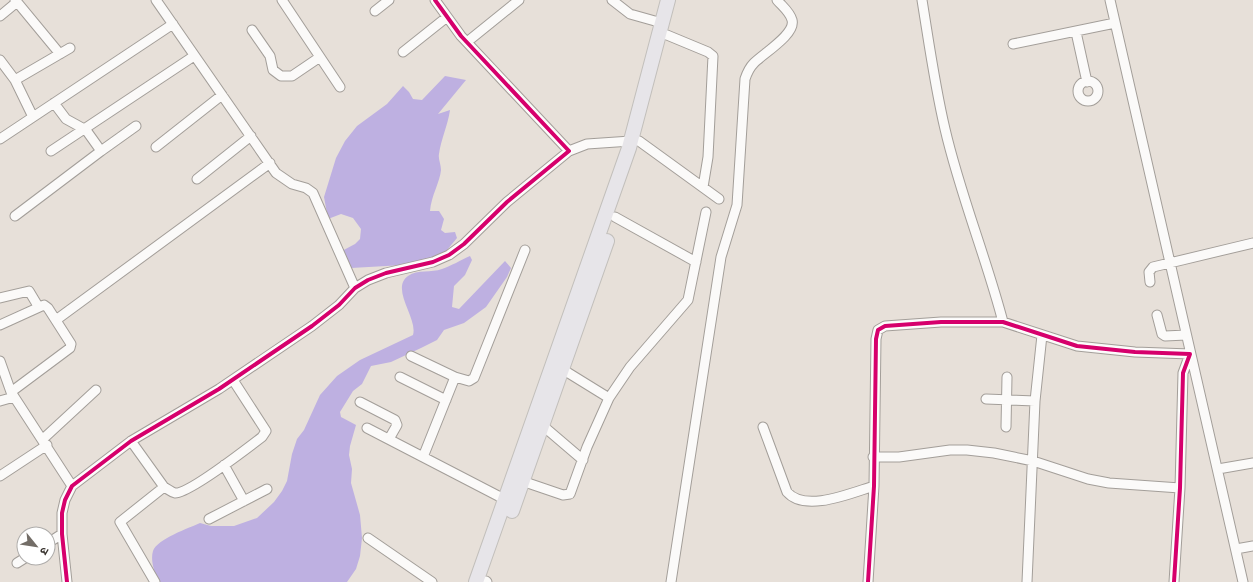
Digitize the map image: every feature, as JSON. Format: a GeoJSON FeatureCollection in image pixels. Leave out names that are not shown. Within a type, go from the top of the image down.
{"type":"FeatureCollection","features":[{"type":"Feature","properties":{"kind":"main road"},"geometry":{"type":"LineString","coordinates":[[665,29],[668,0]]}},
{"type":"Feature","properties":{"kind":"main road"},"geometry":{"type":"LineString","coordinates":[[484,582],[506,500],[518,479],[542,425],[615,217],[665,29],[677,0]]}},
{"type":"Feature","properties":{"kind":"main road"},"geometry":{"type":"LineString","coordinates":[[484,582],[635,141]]}},
{"type":"Feature","properties":{"kind":"street"},"geometry":{"type":"LineString","coordinates":[[156,0],[276,173],[283,179],[292,184],[306,188],[313,194],[355,288]]}},
{"type":"Feature","properties":{"kind":"street"},"geometry":{"type":"LineString","coordinates":[[282,0],[340,87]]}},
{"type":"Feature","properties":{"kind":"street"},"geometry":{"type":"LineString","coordinates":[[375,11],[388,0]]}},
{"type":"Feature","properties":{"kind":"street"},"geometry":{"type":"LineString","coordinates":[[435,0],[467,42],[569,152]]}},
{"type":"Feature","properties":{"kind":"street"},"geometry":{"type":"LineString","coordinates":[[612,0],[630,14],[665,29],[708,52],[712,56],[708,157],[702,187]]}},
{"type":"Feature","properties":{"kind":"street"},"geometry":{"type":"LineString","coordinates":[[671,582],[721,257],[736,205],[745,79],[754,64],[788,34],[793,21],[790,14],[777,0]]}},
{"type":"Feature","properties":{"kind":"street"},"geometry":{"type":"LineString","coordinates":[[922,0],[945,130],[962,189],[992,281],[1003,322]]}},
{"type":"Feature","properties":{"kind":"street"},"geometry":{"type":"LineString","coordinates":[[1110,0],[1243,582]]}},
{"type":"Feature","properties":{"kind":"street"},"geometry":{"type":"LineString","coordinates":[[0,16],[16,1],[60,54]]}},
{"type":"Feature","properties":{"kind":"street"},"geometry":{"type":"LineString","coordinates":[[467,42],[517,1]]}},
{"type":"Feature","properties":{"kind":"street"},"geometry":{"type":"LineString","coordinates":[[403,52],[447,17]]}},
{"type":"Feature","properties":{"kind":"street"},"geometry":{"type":"LineString","coordinates":[[1013,44],[1115,23]]}},
{"type":"Feature","properties":{"kind":"street"},"geometry":{"type":"LineString","coordinates":[[0,138],[173,24]]}},
{"type":"Feature","properties":{"kind":"street"},"geometry":{"type":"LineString","coordinates":[[252,30],[270,56],[273,70],[281,76],[292,76],[320,57]]}},
{"type":"Feature","properties":{"kind":"street"},"geometry":{"type":"LineString","coordinates":[[1076,32],[1087,82]]}},
{"type":"Feature","properties":{"kind":"street"},"geometry":{"type":"LineString","coordinates":[[14,80],[70,48]]}},
{"type":"Feature","properties":{"kind":"street"},"geometry":{"type":"LineString","coordinates":[[51,152],[84,128],[194,56]]}},
{"type":"Feature","properties":{"kind":"street"},"geometry":{"type":"LineString","coordinates":[[0,60],[14,80],[33,117]]}},
{"type":"Feature","properties":{"kind":"street"},"geometry":{"type":"LineString","coordinates":[[156,147],[222,96]]}},
{"type":"Feature","properties":{"kind":"street"},"geometry":{"type":"LineString","coordinates":[[54,103],[66,119],[84,128],[92,136],[101,151]]}},
{"type":"Feature","properties":{"kind":"street"},"geometry":{"type":"LineString","coordinates":[[15,216],[136,126]]}},
{"type":"Feature","properties":{"kind":"street"},"geometry":{"type":"LineString","coordinates":[[197,179],[251,136]]}},
{"type":"Feature","properties":{"kind":"street"},"geometry":{"type":"LineString","coordinates":[[67,582],[62,534],[62,513],[65,500],[72,486],[131,441],[233,380],[326,316],[355,288],[368,280],[433,262],[448,255],[464,244],[507,202],[569,152],[587,144],[635,141],[719,199]]}},
{"type":"Feature","properties":{"kind":"street"},"geometry":{"type":"LineString","coordinates":[[56,320],[270,163]]}},
{"type":"Feature","properties":{"kind":"street"},"geometry":{"type":"LineString","coordinates":[[518,479],[568,495],[572,490],[609,398],[630,367],[688,300],[706,212]]}},
{"type":"Feature","properties":{"kind":"street"},"geometry":{"type":"LineString","coordinates":[[615,217],[696,262]]}},
{"type":"Feature","properties":{"kind":"street"},"geometry":{"type":"LineString","coordinates":[[1150,282],[1149,272],[1151,268],[1170,262],[1253,243]]}},
{"type":"Feature","properties":{"kind":"street"},"geometry":{"type":"LineString","coordinates":[[411,356],[455,377],[469,381],[474,378],[525,250]]}},
{"type":"Feature","properties":{"kind":"street"},"geometry":{"type":"LineString","coordinates":[[0,298],[29,291],[38,306]]}},
{"type":"Feature","properties":{"kind":"street"},"geometry":{"type":"LineString","coordinates":[[0,325],[38,306],[46,306],[70,341],[71,346],[12,395],[0,401]]}},
{"type":"Feature","properties":{"kind":"street"},"geometry":{"type":"LineString","coordinates":[[1157,315],[1162,334],[1165,336],[1186,335]]}},
{"type":"Feature","properties":{"kind":"street"},"geometry":{"type":"LineString","coordinates":[[868,582],[874,486],[876,339],[878,330],[885,326],[934,323],[1003,322],[1077,346],[1134,352],[1190,354]]}},
{"type":"Feature","properties":{"kind":"street"},"geometry":{"type":"LineString","coordinates":[[1027,582],[1035,401],[1042,335]]}},
{"type":"Feature","properties":{"kind":"street"},"geometry":{"type":"LineString","coordinates":[[1174,582],[1180,488],[1183,373],[1190,354]]}},
{"type":"Feature","properties":{"kind":"street"},"geometry":{"type":"LineString","coordinates":[[0,361],[12,395],[45,442],[72,486]]}},
{"type":"Feature","properties":{"kind":"street"},"geometry":{"type":"LineString","coordinates":[[562,369],[609,398]]}},
{"type":"Feature","properties":{"kind":"street"},"geometry":{"type":"LineString","coordinates":[[400,377],[446,400]]}},
{"type":"Feature","properties":{"kind":"street"},"geometry":{"type":"LineString","coordinates":[[424,457],[455,377]]}},
{"type":"Feature","properties":{"kind":"street"},"geometry":{"type":"LineString","coordinates":[[1006,427],[1007,377]]}},
{"type":"Feature","properties":{"kind":"street"},"geometry":{"type":"LineString","coordinates":[[131,441],[164,486],[170,491],[180,492],[224,465],[262,437],[266,430],[233,380]]}},
{"type":"Feature","properties":{"kind":"street"},"geometry":{"type":"LineString","coordinates":[[0,476],[45,442],[96,390]]}},
{"type":"Feature","properties":{"kind":"street"},"geometry":{"type":"LineString","coordinates":[[986,399],[1035,401]]}},
{"type":"Feature","properties":{"kind":"street"},"geometry":{"type":"LineString","coordinates":[[360,402],[396,420],[397,425],[389,439]]}},
{"type":"Feature","properties":{"kind":"street"},"geometry":{"type":"LineString","coordinates":[[542,425],[583,460]]}},
{"type":"Feature","properties":{"kind":"street"},"geometry":{"type":"LineString","coordinates":[[763,427],[787,492],[792,498],[804,501],[820,501],[874,486]]}},
{"type":"Feature","properties":{"kind":"street"},"geometry":{"type":"LineString","coordinates":[[367,428],[506,500]]}},
{"type":"Feature","properties":{"kind":"street"},"geometry":{"type":"LineString","coordinates":[[874,457],[899,457],[950,450],[967,450],[1033,461],[1088,479],[1109,483],[1180,488]]}},
{"type":"Feature","properties":{"kind":"street"},"geometry":{"type":"LineString","coordinates":[[1218,469],[1253,463]]}},
{"type":"Feature","properties":{"kind":"street"},"geometry":{"type":"LineString","coordinates":[[224,465],[244,501]]}},
{"type":"Feature","properties":{"kind":"street"},"geometry":{"type":"LineString","coordinates":[[155,582],[120,522],[164,486]]}},
{"type":"Feature","properties":{"kind":"street"},"geometry":{"type":"LineString","coordinates":[[209,519],[267,488]]}},
{"type":"Feature","properties":{"kind":"street"},"geometry":{"type":"LineString","coordinates":[[56,538],[62,534]]}},
{"type":"Feature","properties":{"kind":"street"},"geometry":{"type":"LineString","coordinates":[[368,538],[432,582]]}},
{"type":"Feature","properties":{"kind":"street"},"geometry":{"type":"LineString","coordinates":[[1236,550],[1253,546]]}},
{"type":"Feature","properties":{"kind":"shaded area"},"geometry":{"type":"Polygon","coordinates":[[[445,76],[466,80],[438,114],[450,110],[439,154],[441,170],[430,211],[439,211],[444,219],[441,230],[445,233],[455,232],[457,238],[442,256],[404,265],[351,268],[340,252],[355,244],[360,239],[361,229],[353,218],[341,214],[328,219],[324,197],[336,158],[345,141],[357,126],[387,104],[403,86],[413,99],[422,100],[445,76]]]}},
{"type":"Feature","properties":{"kind":"shaded area"},"geometry":{"type":"Polygon","coordinates":[[[470,256],[472,260],[465,275],[454,286],[452,307],[459,309],[505,261],[511,268],[507,277],[486,307],[464,323],[444,330],[437,340],[391,362],[371,366],[362,384],[353,391],[340,412],[341,417],[356,425],[349,455],[352,469],[351,483],[360,515],[362,538],[360,556],[356,569],[347,582],[158,582],[153,567],[152,555],[153,551],[160,542],[174,534],[200,523],[211,526],[234,526],[257,518],[274,502],[282,491],[287,481],[292,454],[297,439],[304,430],[320,395],[337,376],[360,360],[413,335],[412,320],[403,296],[402,288],[403,282],[408,276],[420,272],[442,269],[470,256]]]}},
{"type":"Feature","properties":{"kind":"cycle path"},"geometry":{"type":"LineString","coordinates":[[67,582],[62,534],[62,513],[65,500],[72,486],[131,441],[219,389],[312,326],[339,305],[355,288],[368,280],[386,273],[433,262],[449,255],[464,244],[507,202],[569,151],[461,36],[435,0]]}},
{"type":"Feature","properties":{"kind":"cycle path"},"geometry":{"type":"LineString","coordinates":[[868,582],[874,486],[876,339],[878,330],[885,326],[941,322],[1003,322],[1077,346],[1135,352],[1190,354],[1183,373],[1180,488],[1174,582]]}}]}
